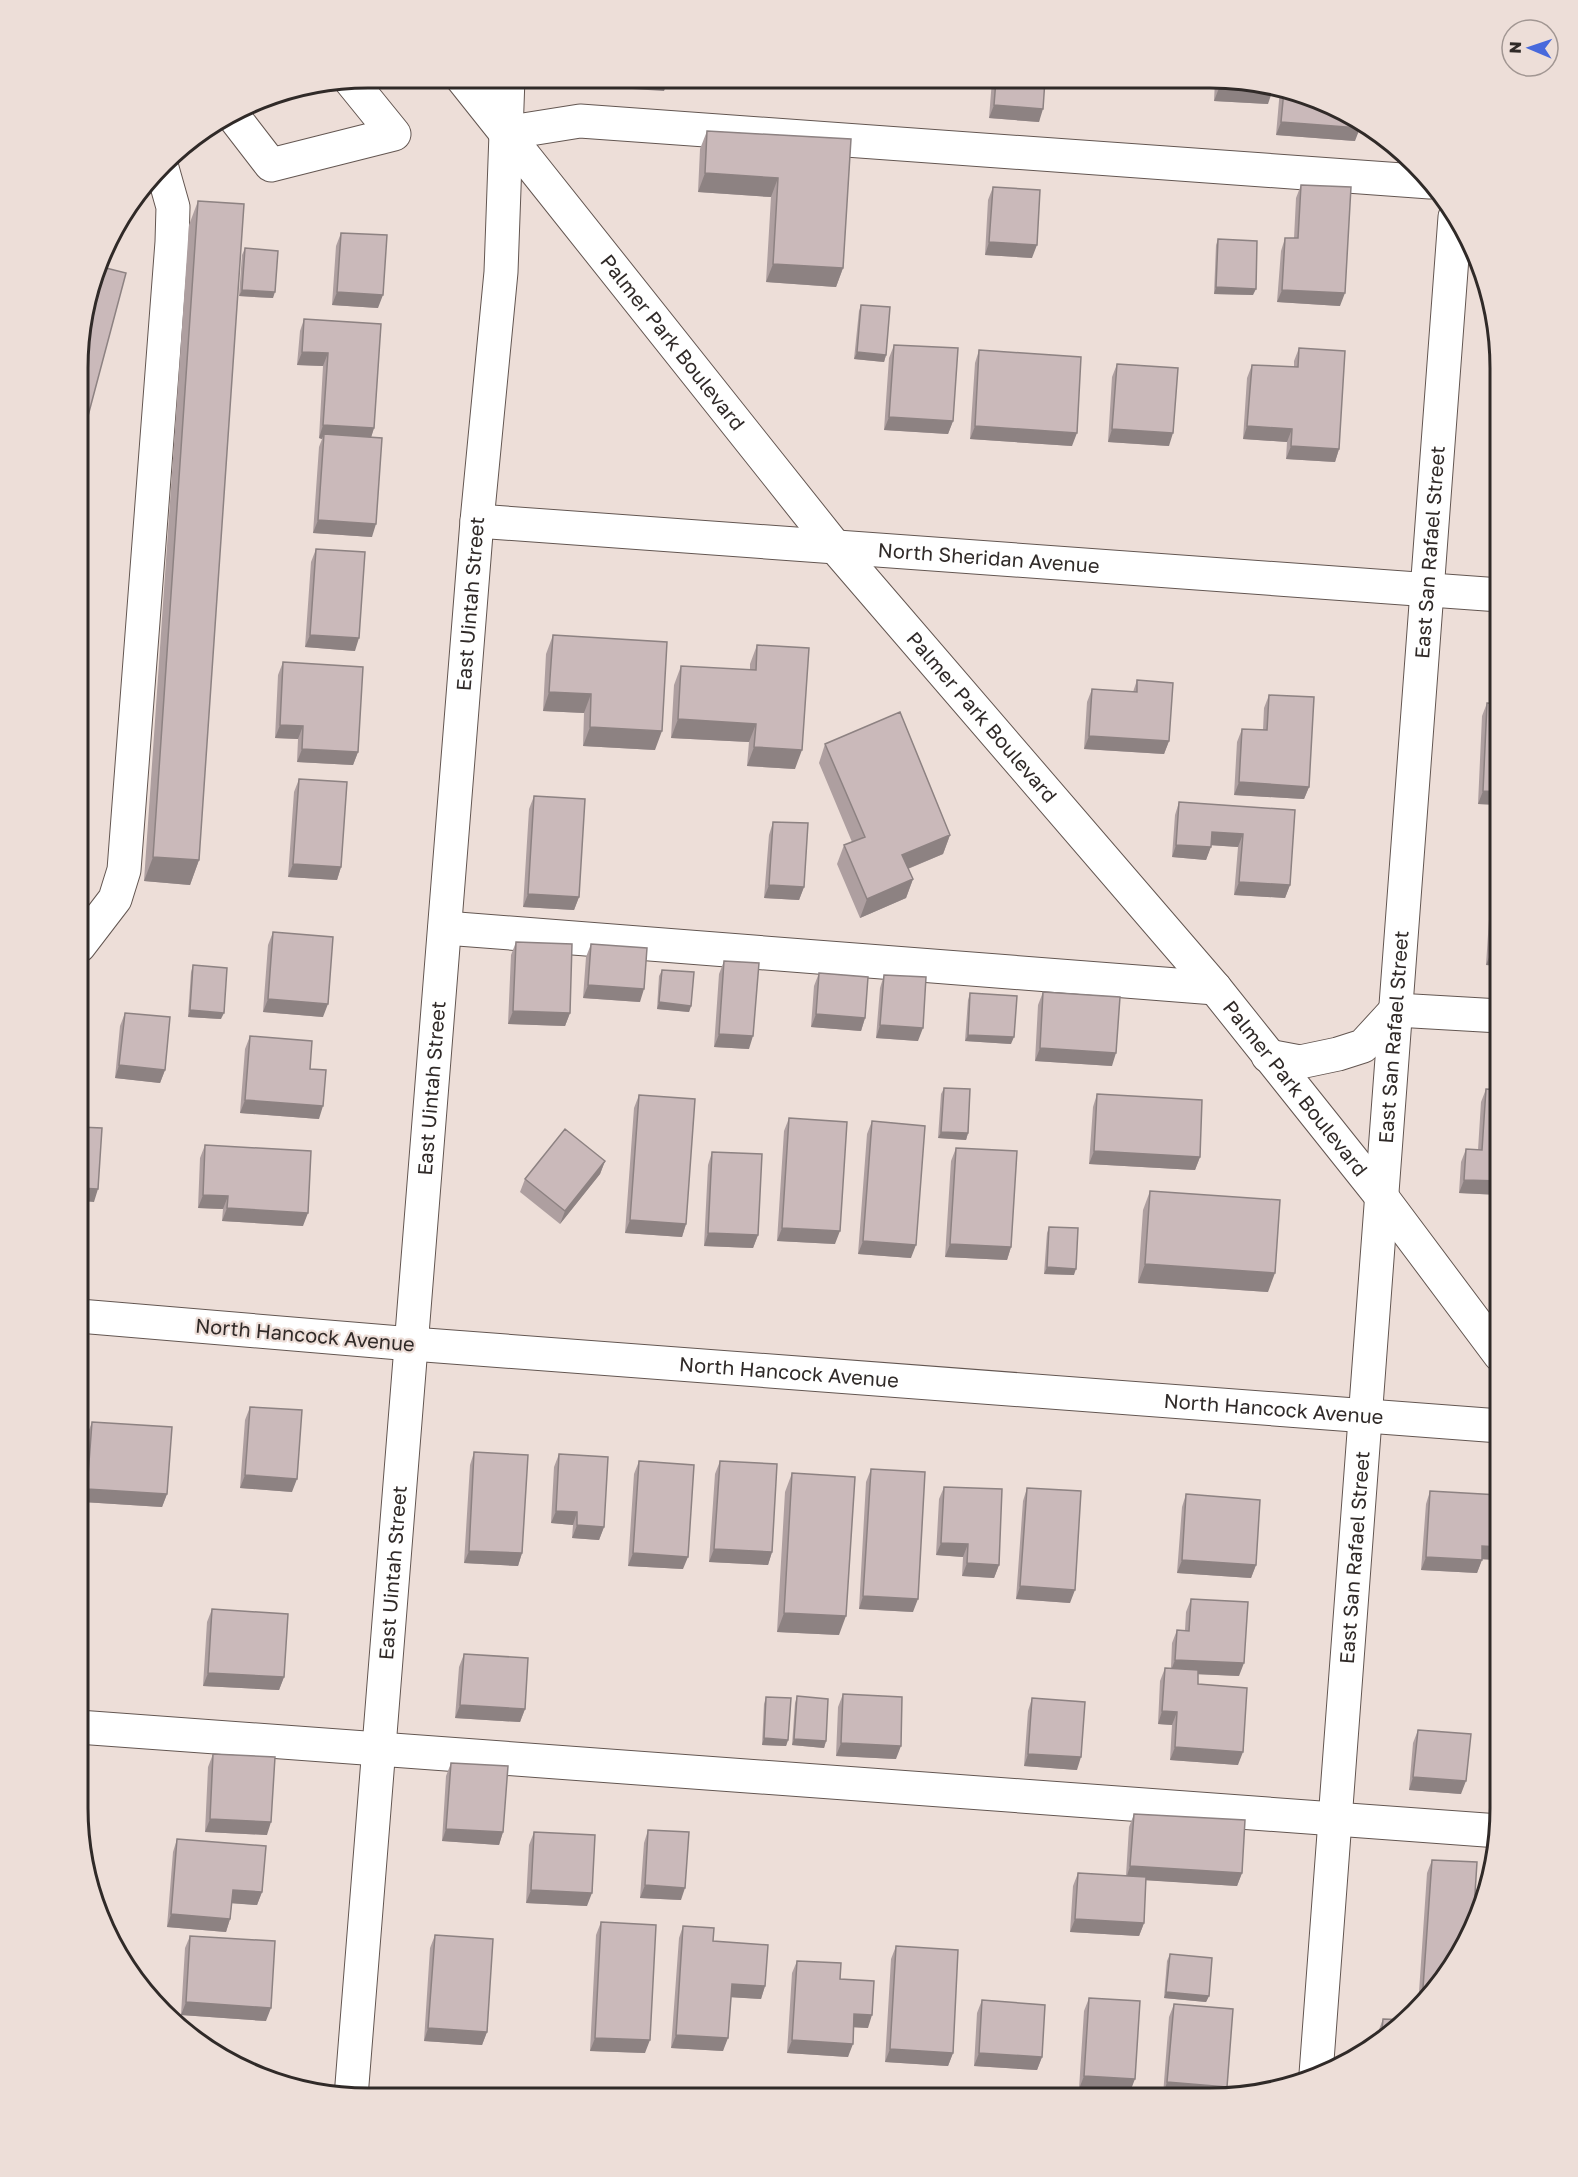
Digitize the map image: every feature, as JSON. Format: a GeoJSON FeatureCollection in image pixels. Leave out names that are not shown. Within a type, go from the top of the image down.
{"type":"FeatureCollection","features":[{"type":"Feature","properties":{"kind":"main road"},"geometry":{"type":"LineString","coordinates":[[237,121],[271,165],[394,134],[366,88]]}},
{"type":"Feature","properties":{"kind":"main road","name":"Palmer Park Boulevard"},"geometry":{"type":"LineString","coordinates":[[470,88],[836,548],[1215,988],[1381,1196],[1490,1342]]}},
{"type":"Feature","properties":{"kind":"main road","name":"East Uintah Street"},"geometry":{"type":"LineString","coordinates":[[352,2088],[477,521],[501,272],[507,88]]}},
{"type":"Feature","properties":{"kind":"main road"},"geometry":{"type":"LineString","coordinates":[[505,133],[580,121],[1417,181]]}},
{"type":"Feature","properties":{"kind":"main road"},"geometry":{"type":"LineString","coordinates":[[88,935],[115,899],[124,870],[172,242],[173,207],[165,177]]}},
{"type":"Feature","properties":{"kind":"main road","name":"East San Rafael Street"},"geometry":{"type":"LineString","coordinates":[[1317,2067],[1454,232]]}},
{"type":"Feature","properties":{"kind":"main road","name":"North Sheridan Avenue"},"geometry":{"type":"LineString","coordinates":[[477,521],[1490,594]]}},
{"type":"Feature","properties":{"kind":"main road"},"geometry":{"type":"LineString","coordinates":[[445,928],[1215,988]]}},
{"type":"Feature","properties":{"kind":"main road"},"geometry":{"type":"LineString","coordinates":[[1268,1056],[1300,1062],[1363,1046],[1395,1010],[1490,1015]]}},
{"type":"Feature","properties":{"kind":"main road","name":"North Hancock Avenue"},"geometry":{"type":"LineString","coordinates":[[88,1317],[1366,1418],[1490,1425]]}},
{"type":"Feature","properties":{"kind":"main road"},"geometry":{"type":"LineString","coordinates":[[88,1728],[1489,1830]]}},
{"type":"Feature","properties":{"kind":"building"},"geometry":{"type":"Polygon","coordinates":[[[995,88],[1044,88],[1043,109],[994,105],[995,88]]]}},
{"type":"Feature","properties":{"kind":"building"},"geometry":{"type":"Polygon","coordinates":[[[1283,98],[1317,110],[1351,127],[1281,122],[1283,98]]]}},
{"type":"Feature","properties":{"kind":"building"},"geometry":{"type":"Polygon","coordinates":[[[707,131],[851,139],[843,268],[773,264],[778,178],[705,173],[707,131]]]}},
{"type":"Feature","properties":{"kind":"building"},"geometry":{"type":"Polygon","coordinates":[[[1301,185],[1351,187],[1345,293],[1282,290],[1285,238],[1298,238],[1301,185]]]}},
{"type":"Feature","properties":{"kind":"building"},"geometry":{"type":"Polygon","coordinates":[[[993,187],[1040,190],[1037,245],[989,242],[993,187]]]}},
{"type":"Feature","properties":{"kind":"building"},"geometry":{"type":"Polygon","coordinates":[[[198,201],[244,204],[199,860],[153,857],[198,201]]]}},
{"type":"Feature","properties":{"kind":"building"},"geometry":{"type":"Polygon","coordinates":[[[341,233],[387,235],[383,295],[337,292],[341,233]]]}},
{"type":"Feature","properties":{"kind":"building"},"geometry":{"type":"Polygon","coordinates":[[[1218,239],[1257,241],[1256,289],[1216,287],[1218,239]]]}},
{"type":"Feature","properties":{"kind":"building"},"geometry":{"type":"Polygon","coordinates":[[[245,248],[278,251],[275,292],[242,290],[245,248]]]}},
{"type":"Feature","properties":{"kind":"building"},"geometry":{"type":"Polygon","coordinates":[[[107,268],[126,273],[88,416],[89,350],[98,296],[107,268]]]}},
{"type":"Feature","properties":{"kind":"building"},"geometry":{"type":"Polygon","coordinates":[[[861,305],[890,307],[886,355],[857,352],[861,305]]]}},
{"type":"Feature","properties":{"kind":"building"},"geometry":{"type":"Polygon","coordinates":[[[304,319],[381,324],[374,428],[323,425],[328,353],[302,352],[304,319]]]}},
{"type":"Feature","properties":{"kind":"building"},"geometry":{"type":"Polygon","coordinates":[[[894,345],[958,348],[953,421],[889,417],[894,345]]]}},
{"type":"Feature","properties":{"kind":"building"},"geometry":{"type":"Polygon","coordinates":[[[1299,348],[1345,351],[1339,449],[1291,446],[1292,429],[1247,426],[1252,365],[1298,367],[1299,348]]]}},
{"type":"Feature","properties":{"kind":"building"},"geometry":{"type":"Polygon","coordinates":[[[979,350],[1081,357],[1077,433],[975,426],[979,350]]]}},
{"type":"Feature","properties":{"kind":"building"},"geometry":{"type":"Polygon","coordinates":[[[1117,364],[1178,368],[1173,433],[1112,429],[1117,364]]]}},
{"type":"Feature","properties":{"kind":"building"},"geometry":{"type":"Polygon","coordinates":[[[324,434],[382,438],[376,524],[318,520],[324,434]]]}},
{"type":"Feature","properties":{"kind":"building"},"geometry":{"type":"Polygon","coordinates":[[[316,549],[365,552],[359,638],[310,635],[316,549]]]}},
{"type":"Feature","properties":{"kind":"building"},"geometry":{"type":"Polygon","coordinates":[[[553,635],[667,642],[662,731],[590,727],[591,694],[549,692],[553,635]]]}},
{"type":"Feature","properties":{"kind":"building"},"geometry":{"type":"Polygon","coordinates":[[[757,645],[809,648],[802,750],[754,747],[756,724],[678,719],[681,666],[756,670],[757,645]]]}},
{"type":"Feature","properties":{"kind":"building"},"geometry":{"type":"Polygon","coordinates":[[[283,662],[363,667],[358,752],[302,749],[303,726],[280,725],[283,662]]]}},
{"type":"Feature","properties":{"kind":"building"},"geometry":{"type":"Polygon","coordinates":[[[1137,680],[1173,683],[1169,741],[1089,736],[1092,689],[1137,692],[1137,680]]]}},
{"type":"Feature","properties":{"kind":"building"},"geometry":{"type":"Polygon","coordinates":[[[1269,695],[1314,697],[1309,787],[1239,782],[1242,729],[1267,730],[1269,695]]]}},
{"type":"Feature","properties":{"kind":"building"},"geometry":{"type":"Polygon","coordinates":[[[1487,703],[1490,703],[1490,791],[1483,791],[1487,703]]]}},
{"type":"Feature","properties":{"kind":"building"},"geometry":{"type":"Polygon","coordinates":[[[900,712],[950,835],[902,855],[913,879],[867,899],[844,845],[865,837],[825,744],[900,712]]]}},
{"type":"Feature","properties":{"kind":"building"},"geometry":{"type":"Polygon","coordinates":[[[299,779],[347,782],[341,867],[293,864],[299,779]]]}},
{"type":"Feature","properties":{"kind":"building"},"geometry":{"type":"Polygon","coordinates":[[[534,796],[585,799],[579,897],[528,894],[534,796]]]}},
{"type":"Feature","properties":{"kind":"building"},"geometry":{"type":"Polygon","coordinates":[[[1179,802],[1295,810],[1290,885],[1239,882],[1243,834],[1212,832],[1211,847],[1176,845],[1179,802]]]}},
{"type":"Feature","properties":{"kind":"building"},"geometry":{"type":"Polygon","coordinates":[[[773,822],[808,823],[804,887],[769,885],[773,822]]]}},
{"type":"Feature","properties":{"kind":"building"},"geometry":{"type":"Polygon","coordinates":[[[273,932],[333,937],[328,1004],[268,999],[273,932]]]}},
{"type":"Feature","properties":{"kind":"building"},"geometry":{"type":"Polygon","coordinates":[[[516,942],[572,944],[570,1013],[513,1011],[516,942]]]}},
{"type":"Feature","properties":{"kind":"building"},"geometry":{"type":"Polygon","coordinates":[[[591,944],[647,948],[644,989],[588,985],[591,944]]]}},
{"type":"Feature","properties":{"kind":"building"},"geometry":{"type":"Polygon","coordinates":[[[724,961],[759,963],[753,1036],[719,1034],[724,961]]]}},
{"type":"Feature","properties":{"kind":"building"},"geometry":{"type":"Polygon","coordinates":[[[193,965],[227,968],[224,1013],[190,1010],[193,965]]]}},
{"type":"Feature","properties":{"kind":"building"},"geometry":{"type":"Polygon","coordinates":[[[662,970],[694,972],[691,1006],[659,1002],[662,970]]]}},
{"type":"Feature","properties":{"kind":"building"},"geometry":{"type":"Polygon","coordinates":[[[819,973],[868,977],[865,1018],[816,1014],[819,973]]]}},
{"type":"Feature","properties":{"kind":"building"},"geometry":{"type":"Polygon","coordinates":[[[884,975],[926,977],[923,1028],[880,1025],[884,975]]]}},
{"type":"Feature","properties":{"kind":"building"},"geometry":{"type":"Polygon","coordinates":[[[1043,992],[1120,997],[1116,1053],[1040,1048],[1043,992]]]}},
{"type":"Feature","properties":{"kind":"building"},"geometry":{"type":"Polygon","coordinates":[[[970,993],[1017,996],[1014,1037],[968,1035],[970,993]]]}},
{"type":"Feature","properties":{"kind":"building"},"geometry":{"type":"Polygon","coordinates":[[[125,1013],[170,1017],[165,1070],[119,1065],[125,1013]]]}},
{"type":"Feature","properties":{"kind":"building"},"geometry":{"type":"Polygon","coordinates":[[[250,1036],[312,1041],[310,1069],[326,1070],[323,1106],[245,1100],[250,1036]]]}},
{"type":"Feature","properties":{"kind":"building"},"geometry":{"type":"Polygon","coordinates":[[[944,1088],[970,1089],[968,1133],[941,1132],[944,1088]]]}},
{"type":"Feature","properties":{"kind":"building"},"geometry":{"type":"Polygon","coordinates":[[[1486,1089],[1490,1089],[1490,1181],[1464,1180],[1466,1149],[1482,1150],[1486,1089]]]}},
{"type":"Feature","properties":{"kind":"building"},"geometry":{"type":"Polygon","coordinates":[[[1097,1094],[1202,1100],[1200,1157],[1094,1151],[1097,1094]]]}},
{"type":"Feature","properties":{"kind":"building"},"geometry":{"type":"Polygon","coordinates":[[[639,1095],[695,1099],[686,1224],[630,1220],[639,1095]]]}},
{"type":"Feature","properties":{"kind":"building"},"geometry":{"type":"Polygon","coordinates":[[[789,1118],[847,1122],[840,1231],[782,1228],[789,1118]]]}},
{"type":"Feature","properties":{"kind":"building"},"geometry":{"type":"Polygon","coordinates":[[[872,1121],[925,1126],[916,1245],[863,1241],[872,1121]]]}},
{"type":"Feature","properties":{"kind":"building"},"geometry":{"type":"Polygon","coordinates":[[[88,1127],[102,1128],[98,1189],[88,1188],[88,1127]]]}},
{"type":"Feature","properties":{"kind":"building"},"geometry":{"type":"Polygon","coordinates":[[[565,1129],[605,1161],[565,1211],[525,1179],[565,1129]]]}},
{"type":"Feature","properties":{"kind":"building"},"geometry":{"type":"Polygon","coordinates":[[[205,1145],[311,1151],[308,1213],[227,1208],[228,1196],[203,1195],[205,1145]]]}},
{"type":"Feature","properties":{"kind":"building"},"geometry":{"type":"Polygon","coordinates":[[[956,1148],[1017,1151],[1011,1247],[950,1244],[956,1148]]]}},
{"type":"Feature","properties":{"kind":"building"},"geometry":{"type":"Polygon","coordinates":[[[712,1152],[762,1154],[758,1235],[708,1233],[712,1152]]]}},
{"type":"Feature","properties":{"kind":"building"},"geometry":{"type":"Polygon","coordinates":[[[1150,1191],[1280,1200],[1275,1273],[1145,1264],[1150,1191]]]}},
{"type":"Feature","properties":{"kind":"building"},"geometry":{"type":"Polygon","coordinates":[[[1049,1227],[1078,1228],[1076,1269],[1047,1267],[1049,1227]]]}},
{"type":"Feature","properties":{"kind":"building"},"geometry":{"type":"Polygon","coordinates":[[[250,1407],[302,1410],[297,1479],[245,1475],[250,1407]]]}},
{"type":"Feature","properties":{"kind":"building"},"geometry":{"type":"Polygon","coordinates":[[[92,1422],[172,1427],[167,1494],[88,1489],[92,1422]]]}},
{"type":"Feature","properties":{"kind":"building"},"geometry":{"type":"Polygon","coordinates":[[[474,1452],[528,1455],[522,1553],[469,1551],[474,1452]]]}},
{"type":"Feature","properties":{"kind":"building"},"geometry":{"type":"Polygon","coordinates":[[[559,1454],[608,1457],[604,1527],[577,1525],[577,1512],[556,1511],[559,1454]]]}},
{"type":"Feature","properties":{"kind":"building"},"geometry":{"type":"Polygon","coordinates":[[[639,1461],[694,1465],[688,1557],[633,1553],[639,1461]]]}},
{"type":"Feature","properties":{"kind":"building"},"geometry":{"type":"Polygon","coordinates":[[[720,1461],[777,1464],[772,1552],[714,1549],[720,1461]]]}},
{"type":"Feature","properties":{"kind":"building"},"geometry":{"type":"Polygon","coordinates":[[[871,1469],[925,1472],[918,1599],[863,1596],[871,1469]]]}},
{"type":"Feature","properties":{"kind":"building"},"geometry":{"type":"Polygon","coordinates":[[[792,1473],[855,1477],[846,1616],[784,1613],[792,1473]]]}},
{"type":"Feature","properties":{"kind":"building"},"geometry":{"type":"Polygon","coordinates":[[[944,1487],[1002,1489],[999,1565],[967,1563],[968,1544],[941,1543],[944,1487]]]}},
{"type":"Feature","properties":{"kind":"building"},"geometry":{"type":"Polygon","coordinates":[[[1027,1488],[1081,1491],[1075,1590],[1020,1586],[1027,1488]]]}},
{"type":"Feature","properties":{"kind":"building"},"geometry":{"type":"Polygon","coordinates":[[[1430,1491],[1490,1494],[1490,1546],[1482,1546],[1482,1560],[1426,1557],[1430,1491]]]}},
{"type":"Feature","properties":{"kind":"building"},"geometry":{"type":"Polygon","coordinates":[[[1186,1494],[1260,1500],[1256,1565],[1182,1560],[1186,1494]]]}},
{"type":"Feature","properties":{"kind":"building"},"geometry":{"type":"Polygon","coordinates":[[[1191,1599],[1248,1602],[1244,1663],[1175,1660],[1177,1630],[1189,1631],[1191,1599]]]}},
{"type":"Feature","properties":{"kind":"building"},"geometry":{"type":"Polygon","coordinates":[[[212,1609],[288,1614],[284,1677],[208,1673],[212,1609]]]}},
{"type":"Feature","properties":{"kind":"building"},"geometry":{"type":"Polygon","coordinates":[[[464,1654],[528,1658],[525,1709],[460,1705],[464,1654]]]}},
{"type":"Feature","properties":{"kind":"building"},"geometry":{"type":"Polygon","coordinates":[[[1165,1668],[1198,1670],[1198,1684],[1247,1688],[1243,1752],[1175,1747],[1177,1712],[1162,1711],[1165,1668]]]}},
{"type":"Feature","properties":{"kind":"building"},"geometry":{"type":"Polygon","coordinates":[[[843,1694],[902,1697],[901,1746],[841,1743],[843,1694]]]}},
{"type":"Feature","properties":{"kind":"building"},"geometry":{"type":"Polygon","coordinates":[[[797,1696],[828,1699],[826,1741],[794,1739],[797,1696]]]}},
{"type":"Feature","properties":{"kind":"building"},"geometry":{"type":"Polygon","coordinates":[[[766,1697],[791,1698],[788,1740],[764,1738],[766,1697]]]}},
{"type":"Feature","properties":{"kind":"building"},"geometry":{"type":"Polygon","coordinates":[[[1032,1698],[1085,1702],[1081,1757],[1028,1754],[1032,1698]]]}},
{"type":"Feature","properties":{"kind":"building"},"geometry":{"type":"Polygon","coordinates":[[[1418,1730],[1471,1734],[1466,1781],[1413,1777],[1418,1730]]]}},
{"type":"Feature","properties":{"kind":"building"},"geometry":{"type":"Polygon","coordinates":[[[213,1754],[275,1757],[271,1822],[210,1819],[213,1754]]]}},
{"type":"Feature","properties":{"kind":"building"},"geometry":{"type":"Polygon","coordinates":[[[451,1763],[508,1766],[503,1832],[446,1829],[451,1763]]]}},
{"type":"Feature","properties":{"kind":"building"},"geometry":{"type":"Polygon","coordinates":[[[1134,1814],[1245,1820],[1242,1873],[1130,1866],[1134,1814]]]}},
{"type":"Feature","properties":{"kind":"building"},"geometry":{"type":"Polygon","coordinates":[[[648,1830],[689,1832],[685,1888],[645,1885],[648,1830]]]}},
{"type":"Feature","properties":{"kind":"building"},"geometry":{"type":"Polygon","coordinates":[[[534,1832],[595,1835],[592,1893],[531,1890],[534,1832]]]}},
{"type":"Feature","properties":{"kind":"building"},"geometry":{"type":"Polygon","coordinates":[[[177,1839],[266,1846],[262,1892],[233,1890],[230,1919],[171,1914],[177,1839]]]}},
{"type":"Feature","properties":{"kind":"building"},"geometry":{"type":"Polygon","coordinates":[[[1432,1860],[1477,1862],[1475,1899],[1468,1916],[1452,1948],[1423,1990],[1432,1860]]]}},
{"type":"Feature","properties":{"kind":"building"},"geometry":{"type":"Polygon","coordinates":[[[1078,1873],[1146,1877],[1144,1923],[1075,1919],[1078,1873]]]}},
{"type":"Feature","properties":{"kind":"building"},"geometry":{"type":"Polygon","coordinates":[[[601,1922],[656,1925],[650,2040],[595,2038],[601,1922]]]}},
{"type":"Feature","properties":{"kind":"building"},"geometry":{"type":"Polygon","coordinates":[[[683,1926],[714,1928],[713,1941],[768,1945],[765,1986],[732,1984],[728,2038],[676,2035],[683,1926]]]}},
{"type":"Feature","properties":{"kind":"building"},"geometry":{"type":"Polygon","coordinates":[[[435,1935],[493,1939],[487,2032],[428,2028],[435,1935]]]}},
{"type":"Feature","properties":{"kind":"building"},"geometry":{"type":"Polygon","coordinates":[[[190,1936],[275,1941],[271,2008],[186,2002],[190,1936]]]}},
{"type":"Feature","properties":{"kind":"building"},"geometry":{"type":"Polygon","coordinates":[[[896,1946],[958,1950],[953,2053],[890,2049],[896,1946]]]}},
{"type":"Feature","properties":{"kind":"building"},"geometry":{"type":"Polygon","coordinates":[[[1170,1954],[1212,1958],[1209,1996],[1166,1992],[1170,1954]]]}},
{"type":"Feature","properties":{"kind":"building"},"geometry":{"type":"Polygon","coordinates":[[[797,1961],[841,1963],[840,1979],[874,1981],[872,2015],[854,2014],[853,2044],[792,2040],[797,1961]]]}},
{"type":"Feature","properties":{"kind":"building"},"geometry":{"type":"Polygon","coordinates":[[[1089,1998],[1140,2001],[1135,2079],[1084,2076],[1089,1998]]]}},
{"type":"Feature","properties":{"kind":"building"},"geometry":{"type":"Polygon","coordinates":[[[982,2000],[1045,2005],[1042,2057],[979,2053],[982,2000]]]}},
{"type":"Feature","properties":{"kind":"building"},"geometry":{"type":"Polygon","coordinates":[[[1174,2004],[1233,2009],[1227,2087],[1167,2082],[1174,2004]]]}},
{"type":"Feature","properties":{"kind":"building"},"geometry":{"type":"Polygon","coordinates":[[[1383,2019],[1393,2019],[1382,2029],[1383,2019]]]}}]}
